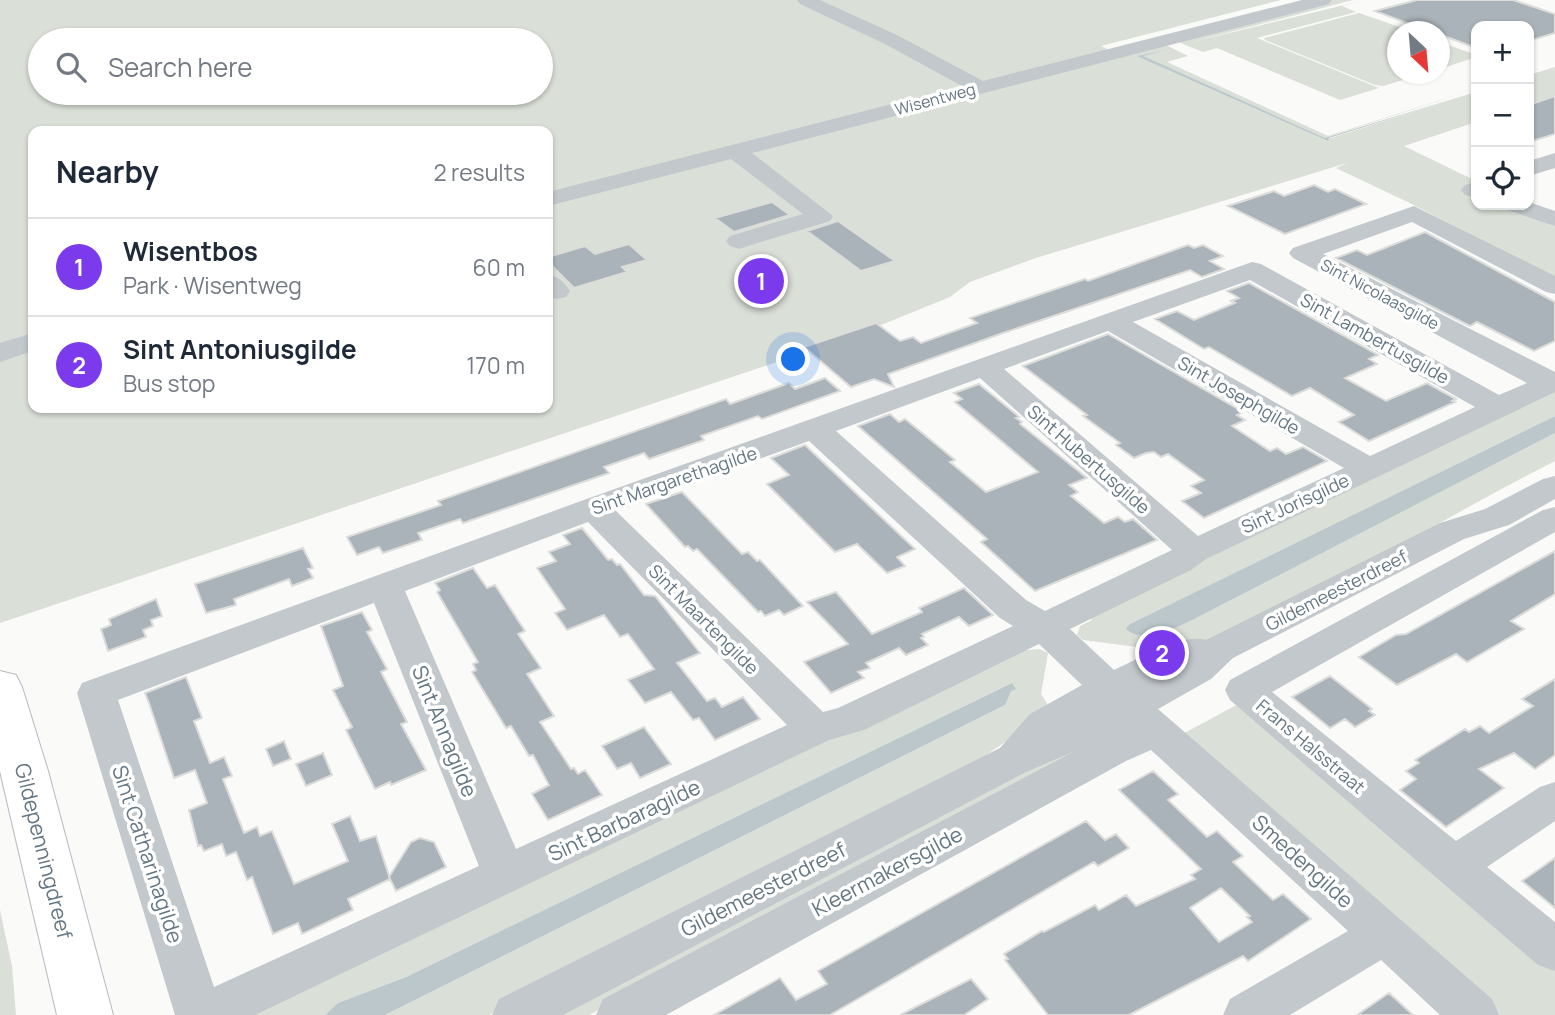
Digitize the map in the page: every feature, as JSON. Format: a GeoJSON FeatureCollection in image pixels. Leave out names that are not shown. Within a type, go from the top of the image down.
{"type":"FeatureCollection","features":[{"type":"Feature","properties":{"kind":"main road","name":"Gildepenningdreef"},"geometry":{"type":"LineString","coordinates":[[0,687],[24,771],[85,1015]]}},
{"type":"Feature","properties":{"kind":"street"},"geometry":{"type":"LineString","coordinates":[[806,0],[884,36],[980,88]]}},
{"type":"Feature","properties":{"kind":"street","name":"Wisentweg"},"geometry":{"type":"LineString","coordinates":[[553,198],[980,88],[1171,43],[1323,0]]}},
{"type":"Feature","properties":{"kind":"street"},"geometry":{"type":"LineString","coordinates":[[735,151],[821,216],[739,241]]}},
{"type":"Feature","properties":{"kind":"street"},"geometry":{"type":"LineString","coordinates":[[1534,167],[1555,160]]}},
{"type":"Feature","properties":{"kind":"street"},"geometry":{"type":"LineString","coordinates":[[1529,210],[1555,219]]}},
{"type":"Feature","properties":{"kind":"street","name":"Sint Nicolaasgilde"},"geometry":{"type":"LineString","coordinates":[[1553,382],[1302,253],[1414,213],[1555,286]]}},
{"type":"Feature","properties":{"kind":"street","name":"Sint Margarethagilde"},"geometry":{"type":"LineString","coordinates":[[96,693],[593,508],[816,430],[1252,270]]}},
{"type":"Feature","properties":{"kind":"street","name":"Sint Lambertusgilde"},"geometry":{"type":"LineString","coordinates":[[1252,270],[1498,407]]}},
{"type":"Feature","properties":{"kind":"street","name":"Sint Josephgilde"},"geometry":{"type":"LineString","coordinates":[[1110,321],[1368,468]]}},
{"type":"Feature","properties":{"kind":"street"},"geometry":{"type":"LineString","coordinates":[[0,353],[28,343]]}},
{"type":"Feature","properties":{"kind":"street","name":"Sint Hubertusgilde"},"geometry":{"type":"LineString","coordinates":[[984,367],[1194,551]]}},
{"type":"Feature","properties":{"kind":"street","name":"Sint Jorisgilde"},"geometry":{"type":"LineString","coordinates":[[1043,626],[1179,562],[1194,551],[1553,382]]}},
{"type":"Feature","properties":{"kind":"street","name":"Smedengilde"},"geometry":{"type":"LineString","coordinates":[[816,430],[1013,609],[1043,626],[1132,709],[1475,1015]]}},
{"type":"Feature","properties":{"kind":"street","name":"Gildemeesterdreef"},"geometry":{"type":"LineString","coordinates":[[516,1015],[1009,762],[1061,742],[1132,709],[1198,669],[1220,649],[1452,531],[1497,517],[1551,481]]}},
{"type":"Feature","properties":{"kind":"street","name":"Sint Maartengilde"},"geometry":{"type":"LineString","coordinates":[[593,508],[816,729]]}},
{"type":"Feature","properties":{"kind":"street","name":"Frans Halsstraat"},"geometry":{"type":"LineString","coordinates":[[1555,518],[1244,690],[1555,950]]}},
{"type":"Feature","properties":{"kind":"street","name":"Sint Annagilde"},"geometry":{"type":"LineString","coordinates":[[384,586],[505,876]]}},
{"type":"Feature","properties":{"kind":"street","name":"Sint Barbaragilde"},"geometry":{"type":"LineString","coordinates":[[205,1015],[816,729],[850,719],[1043,626]]}},
{"type":"Feature","properties":{"kind":"street","name":"Sint Catharinagilde"},"geometry":{"type":"LineString","coordinates":[[96,693],[200,1015]]}},
{"type":"Feature","properties":{"kind":"street","name":"Kleermakersgilde"},"geometry":{"type":"LineString","coordinates":[[620,1015],[1112,750],[1132,709]]}},
{"type":"Feature","properties":{"kind":"street"},"geometry":{"type":"LineString","coordinates":[[1454,866],[1555,799]]}},
{"type":"Feature","properties":{"kind":"street"},"geometry":{"type":"LineString","coordinates":[[1247,1015],[1386,933]]}},
{"type":"Feature","properties":{"kind":"shaded area"},"geometry":{"type":"Polygon","coordinates":[[[0,0],[1281,0],[1101,46],[1120,55],[1166,45],[1188,56],[1167,62],[1328,136],[1471,91],[1325,138],[1142,56],[1168,49],[1138,56],[1328,141],[1471,94],[1471,124],[1404,146],[1471,179],[1471,187],[1466,189],[1471,191],[1471,210],[1521,210],[1555,222],[1555,279],[1416,206],[1336,168],[1347,163],[1036,258],[970,282],[950,297],[854,336],[0,623],[0,0]]]}},
{"type":"Feature","properties":{"kind":"shaded area"},"geometry":{"type":"Polygon","coordinates":[[[1333,0],[1353,0],[1188,43],[1365,0],[1342,6],[1356,12],[1257,38],[1379,88],[1340,100],[1217,48],[1203,52],[1176,41],[1333,0]]]}},
{"type":"Feature","properties":{"kind":"shaded area"},"geometry":{"type":"Polygon","coordinates":[[[1359,13],[1387,23],[1387,84],[1390,84],[1375,85],[1264,38],[1359,13]]]}},
{"type":"Feature","properties":{"kind":"shaded area"},"geometry":{"type":"Polygon","coordinates":[[[1450,46],[1471,53],[1471,59],[1450,66],[1450,46]]]}},
{"type":"Feature","properties":{"kind":"shaded area"},"geometry":{"type":"Polygon","coordinates":[[[1169,49],[1143,56],[1325,138],[1471,94],[1329,138],[1328,141],[1137,56],[1169,49]]]}},
{"type":"Feature","properties":{"kind":"shaded area"},"geometry":{"type":"Polygon","coordinates":[[[1555,67],[1555,96],[1534,102],[1534,73],[1555,67]]]}},
{"type":"Feature","properties":{"kind":"shaded area"},"geometry":{"type":"Polygon","coordinates":[[[1555,390],[1555,416],[1130,624],[1128,628],[1133,632],[1200,616],[1555,433],[1555,461],[1277,611],[1226,635],[1155,656],[1137,647],[1083,640],[1077,635],[1080,626],[1092,620],[1087,614],[1555,390]]]}},
{"type":"Feature","properties":{"kind":"shaded area"},"geometry":{"type":"Polygon","coordinates":[[[1555,416],[1555,433],[1200,616],[1173,629],[1152,635],[1134,634],[1126,629],[1130,624],[1555,416]]]}},
{"type":"Feature","properties":{"kind":"shaded area"},"geometry":{"type":"Polygon","coordinates":[[[1023,645],[1028,650],[1039,649],[1048,653],[1041,694],[1051,710],[966,769],[489,1015],[385,1015],[1005,705],[1012,683],[406,977],[338,1003],[325,1015],[251,1015],[1023,645]]]}},
{"type":"Feature","properties":{"kind":"shaded area"},"geometry":{"type":"Polygon","coordinates":[[[1012,683],[1016,689],[1011,691],[1005,705],[385,1015],[325,1015],[338,1003],[406,977],[1012,683]]]}},
{"type":"Feature","properties":{"kind":"shaded area"},"geometry":{"type":"Polygon","coordinates":[[[1242,702],[1555,966],[1555,1015],[1487,1015],[1179,736],[1242,702]]]}},
{"type":"Feature","properties":{"kind":"shaded area"},"geometry":{"type":"Polygon","coordinates":[[[1086,740],[1092,748],[589,1015],[551,1015],[1086,740]]]}},
{"type":"Feature","properties":{"kind":"shaded area"},"geometry":{"type":"Polygon","coordinates":[[[0,910],[12,966],[16,1015],[0,1015],[0,910]]]}},
{"type":"Feature","properties":{"kind":"building"},"geometry":{"type":"Polygon","coordinates":[[[1417,0],[1513,0],[1555,14],[1555,33],[1534,39],[1534,21],[1471,21],[1471,46],[1450,38],[1450,21],[1402,21],[1375,11],[1417,0]]]}},
{"type":"Feature","properties":{"kind":"building"},"geometry":{"type":"Polygon","coordinates":[[[1555,96],[1555,134],[1534,140],[1534,103],[1555,96]]]}},
{"type":"Feature","properties":{"kind":"building"},"geometry":{"type":"Polygon","coordinates":[[[1314,185],[1328,192],[1335,189],[1366,204],[1285,234],[1228,206],[1274,191],[1284,196],[1314,185]]]}},
{"type":"Feature","properties":{"kind":"building"},"geometry":{"type":"Polygon","coordinates":[[[772,202],[790,215],[734,232],[715,218],[772,202]]]}},
{"type":"Feature","properties":{"kind":"building"},"geometry":{"type":"Polygon","coordinates":[[[838,221],[895,261],[861,271],[807,231],[838,221]]]}},
{"type":"Feature","properties":{"kind":"building"},"geometry":{"type":"Polygon","coordinates":[[[1425,232],[1555,302],[1555,341],[1534,351],[1477,322],[1470,326],[1336,258],[1357,250],[1367,255],[1425,232]]]}},
{"type":"Feature","properties":{"kind":"building"},"geometry":{"type":"Polygon","coordinates":[[[629,244],[647,260],[622,267],[627,272],[574,288],[553,267],[553,256],[585,246],[595,254],[629,244]]]}},
{"type":"Feature","properties":{"kind":"building"},"geometry":{"type":"Polygon","coordinates":[[[1188,245],[1194,248],[1203,245],[1223,256],[1210,261],[1224,269],[1202,277],[1190,270],[888,374],[894,387],[874,379],[851,387],[804,347],[876,323],[900,341],[913,337],[921,343],[977,323],[970,318],[1085,279],[1088,281],[1188,245]]]}},
{"type":"Feature","properties":{"kind":"building"},"geometry":{"type":"Polygon","coordinates":[[[1249,283],[1378,355],[1369,359],[1377,364],[1345,378],[1386,401],[1427,383],[1456,399],[1452,401],[1455,402],[1369,441],[1339,422],[1354,415],[1310,388],[1292,396],[1209,347],[1204,349],[1155,319],[1177,311],[1194,320],[1235,303],[1231,301],[1239,298],[1227,291],[1249,283]]]}},
{"type":"Feature","properties":{"kind":"building"},"geometry":{"type":"Polygon","coordinates":[[[1108,334],[1243,412],[1237,415],[1245,420],[1232,426],[1270,451],[1277,448],[1286,454],[1303,447],[1327,461],[1204,518],[1182,501],[1201,493],[1191,486],[1204,480],[1168,454],[1161,457],[1154,452],[1134,458],[1116,445],[1120,443],[1083,416],[1087,415],[1023,366],[1108,334]]]}},
{"type":"Feature","properties":{"kind":"building"},"geometry":{"type":"Polygon","coordinates":[[[825,378],[840,391],[762,419],[758,416],[701,436],[704,440],[649,459],[644,453],[604,467],[609,473],[463,523],[460,519],[418,533],[422,540],[383,553],[379,547],[357,555],[347,537],[441,505],[438,501],[726,399],[730,404],[789,383],[795,389],[825,378]]]}},
{"type":"Feature","properties":{"kind":"building"},"geometry":{"type":"Polygon","coordinates":[[[979,384],[1017,415],[1019,417],[1016,418],[1022,422],[1020,424],[1087,478],[1069,485],[1078,492],[1071,496],[1104,523],[1118,517],[1125,522],[1133,519],[1157,540],[1035,591],[981,542],[987,539],[858,426],[890,414],[899,422],[905,419],[955,460],[950,462],[986,492],[1038,472],[955,402],[962,399],[954,393],[979,384]]]}},
{"type":"Feature","properties":{"kind":"building"},"geometry":{"type":"Polygon","coordinates":[[[805,445],[915,549],[897,557],[905,566],[887,573],[857,544],[835,552],[767,484],[789,475],[771,458],[805,445]]]}},
{"type":"Feature","properties":{"kind":"building"},"geometry":{"type":"Polygon","coordinates":[[[682,492],[742,554],[748,552],[757,561],[760,560],[803,606],[784,615],[779,610],[765,616],[697,549],[693,551],[688,546],[685,547],[646,504],[682,492]]]}},
{"type":"Feature","properties":{"kind":"building"},"geometry":{"type":"Polygon","coordinates":[[[582,528],[608,560],[612,559],[617,565],[620,564],[644,595],[655,596],[700,653],[677,663],[707,701],[715,698],[722,707],[743,697],[760,719],[715,740],[699,718],[693,720],[671,692],[645,703],[628,680],[654,669],[628,634],[620,637],[604,615],[567,630],[555,613],[565,609],[537,568],[556,561],[549,552],[570,544],[563,535],[582,528]]]}},
{"type":"Feature","properties":{"kind":"building"},"geometry":{"type":"Polygon","coordinates":[[[303,548],[313,568],[308,569],[313,578],[292,586],[289,579],[234,599],[236,605],[206,613],[195,584],[303,548]]]}},
{"type":"Feature","properties":{"kind":"building"},"geometry":{"type":"Polygon","coordinates":[[[1555,551],[1555,594],[1511,621],[1524,629],[1467,662],[1456,654],[1397,685],[1359,657],[1396,635],[1406,634],[1555,551]]]}},
{"type":"Feature","properties":{"kind":"building"},"geometry":{"type":"Polygon","coordinates":[[[473,568],[487,588],[495,585],[525,631],[518,634],[541,668],[527,674],[554,716],[540,722],[571,769],[574,768],[578,774],[585,770],[602,795],[548,820],[532,794],[549,785],[533,755],[529,756],[511,726],[506,728],[472,672],[476,670],[473,664],[478,662],[437,592],[440,590],[435,583],[473,568]]]}},
{"type":"Feature","properties":{"kind":"building"},"geometry":{"type":"Polygon","coordinates":[[[964,588],[993,615],[969,626],[959,617],[922,634],[924,637],[921,638],[928,645],[906,655],[899,648],[866,663],[870,668],[858,672],[864,678],[831,693],[804,662],[848,644],[807,602],[836,592],[872,634],[922,612],[919,608],[964,588]]]}},
{"type":"Feature","properties":{"kind":"building"},"geometry":{"type":"Polygon","coordinates":[[[156,599],[162,616],[151,620],[153,626],[143,630],[146,637],[108,651],[101,629],[111,625],[109,619],[156,599]]]}},
{"type":"Feature","properties":{"kind":"building"},"geometry":{"type":"Polygon","coordinates":[[[362,612],[372,630],[367,632],[387,669],[381,672],[407,722],[401,724],[426,770],[375,789],[346,730],[352,727],[333,690],[343,686],[321,626],[362,612]]]}},
{"type":"Feature","properties":{"kind":"building"},"geometry":{"type":"Polygon","coordinates":[[[1330,676],[1372,709],[1369,711],[1375,715],[1355,727],[1345,719],[1330,728],[1292,697],[1330,676]]]}},
{"type":"Feature","properties":{"kind":"building"},"geometry":{"type":"Polygon","coordinates":[[[186,677],[202,718],[194,721],[210,763],[224,757],[232,776],[223,779],[244,833],[257,827],[260,836],[272,831],[294,884],[348,861],[332,824],[350,816],[360,841],[376,836],[390,879],[348,899],[353,910],[302,934],[298,923],[273,934],[252,877],[247,880],[236,852],[226,856],[222,844],[204,851],[201,845],[198,846],[189,810],[207,803],[195,770],[174,778],[145,693],[186,677]]]}},
{"type":"Feature","properties":{"kind":"building"},"geometry":{"type":"Polygon","coordinates":[[[1555,679],[1555,755],[1535,769],[1514,753],[1479,769],[1504,788],[1446,827],[1400,790],[1416,779],[1406,771],[1419,763],[1415,760],[1465,729],[1469,732],[1480,726],[1489,733],[1533,706],[1522,699],[1555,679]]]}},
{"type":"Feature","properties":{"kind":"building"},"geometry":{"type":"Polygon","coordinates":[[[644,727],[671,764],[640,778],[631,763],[617,769],[602,746],[644,727]]]}},
{"type":"Feature","properties":{"kind":"building"},"geometry":{"type":"Polygon","coordinates":[[[284,741],[291,759],[273,766],[266,749],[284,741]]]}},
{"type":"Feature","properties":{"kind":"building"},"geometry":{"type":"Polygon","coordinates":[[[323,753],[332,775],[306,786],[296,764],[323,753]]]}},
{"type":"Feature","properties":{"kind":"building"},"geometry":{"type":"Polygon","coordinates":[[[1153,771],[1178,794],[1168,800],[1207,837],[1217,831],[1243,856],[1233,862],[1273,900],[1283,894],[1311,919],[1248,961],[1243,956],[1129,1015],[1048,1015],[1005,960],[1008,959],[1004,954],[1042,931],[1095,905],[1099,910],[1126,895],[1136,906],[1195,879],[1191,875],[1201,869],[1119,790],[1153,771]],[[1221,888],[1190,908],[1219,942],[1252,922],[1247,917],[1250,916],[1221,888]]]}},
{"type":"Feature","properties":{"kind":"building"},"geometry":{"type":"Polygon","coordinates":[[[1086,821],[1105,840],[1116,834],[1129,848],[1098,866],[1094,862],[830,1015],[714,1015],[780,978],[796,1000],[827,984],[818,971],[1086,821]]]}},
{"type":"Feature","properties":{"kind":"building"},"geometry":{"type":"Polygon","coordinates":[[[420,838],[434,842],[446,867],[396,891],[389,877],[411,842],[420,838]]]}},
{"type":"Feature","properties":{"kind":"building"},"geometry":{"type":"Polygon","coordinates":[[[1555,858],[1555,908],[1522,881],[1555,858]]]}},
{"type":"Feature","properties":{"kind":"building"},"geometry":{"type":"Polygon","coordinates":[[[971,979],[988,999],[964,1015],[900,1015],[971,979]]]}},
{"type":"Feature","properties":{"kind":"building"},"geometry":{"type":"Polygon","coordinates":[[[1389,993],[1413,1015],[1357,1015],[1383,997],[1389,993]]]}},
{"type":"Feature","properties":{"kind":"place","name":"Wisentbos"},"geometry":{"type":"Point","coordinates":[761,281]}},
{"type":"Feature","properties":{"kind":"place","name":"Sint Antoniusgilde"},"geometry":{"type":"Point","coordinates":[1162,653]}}]}
